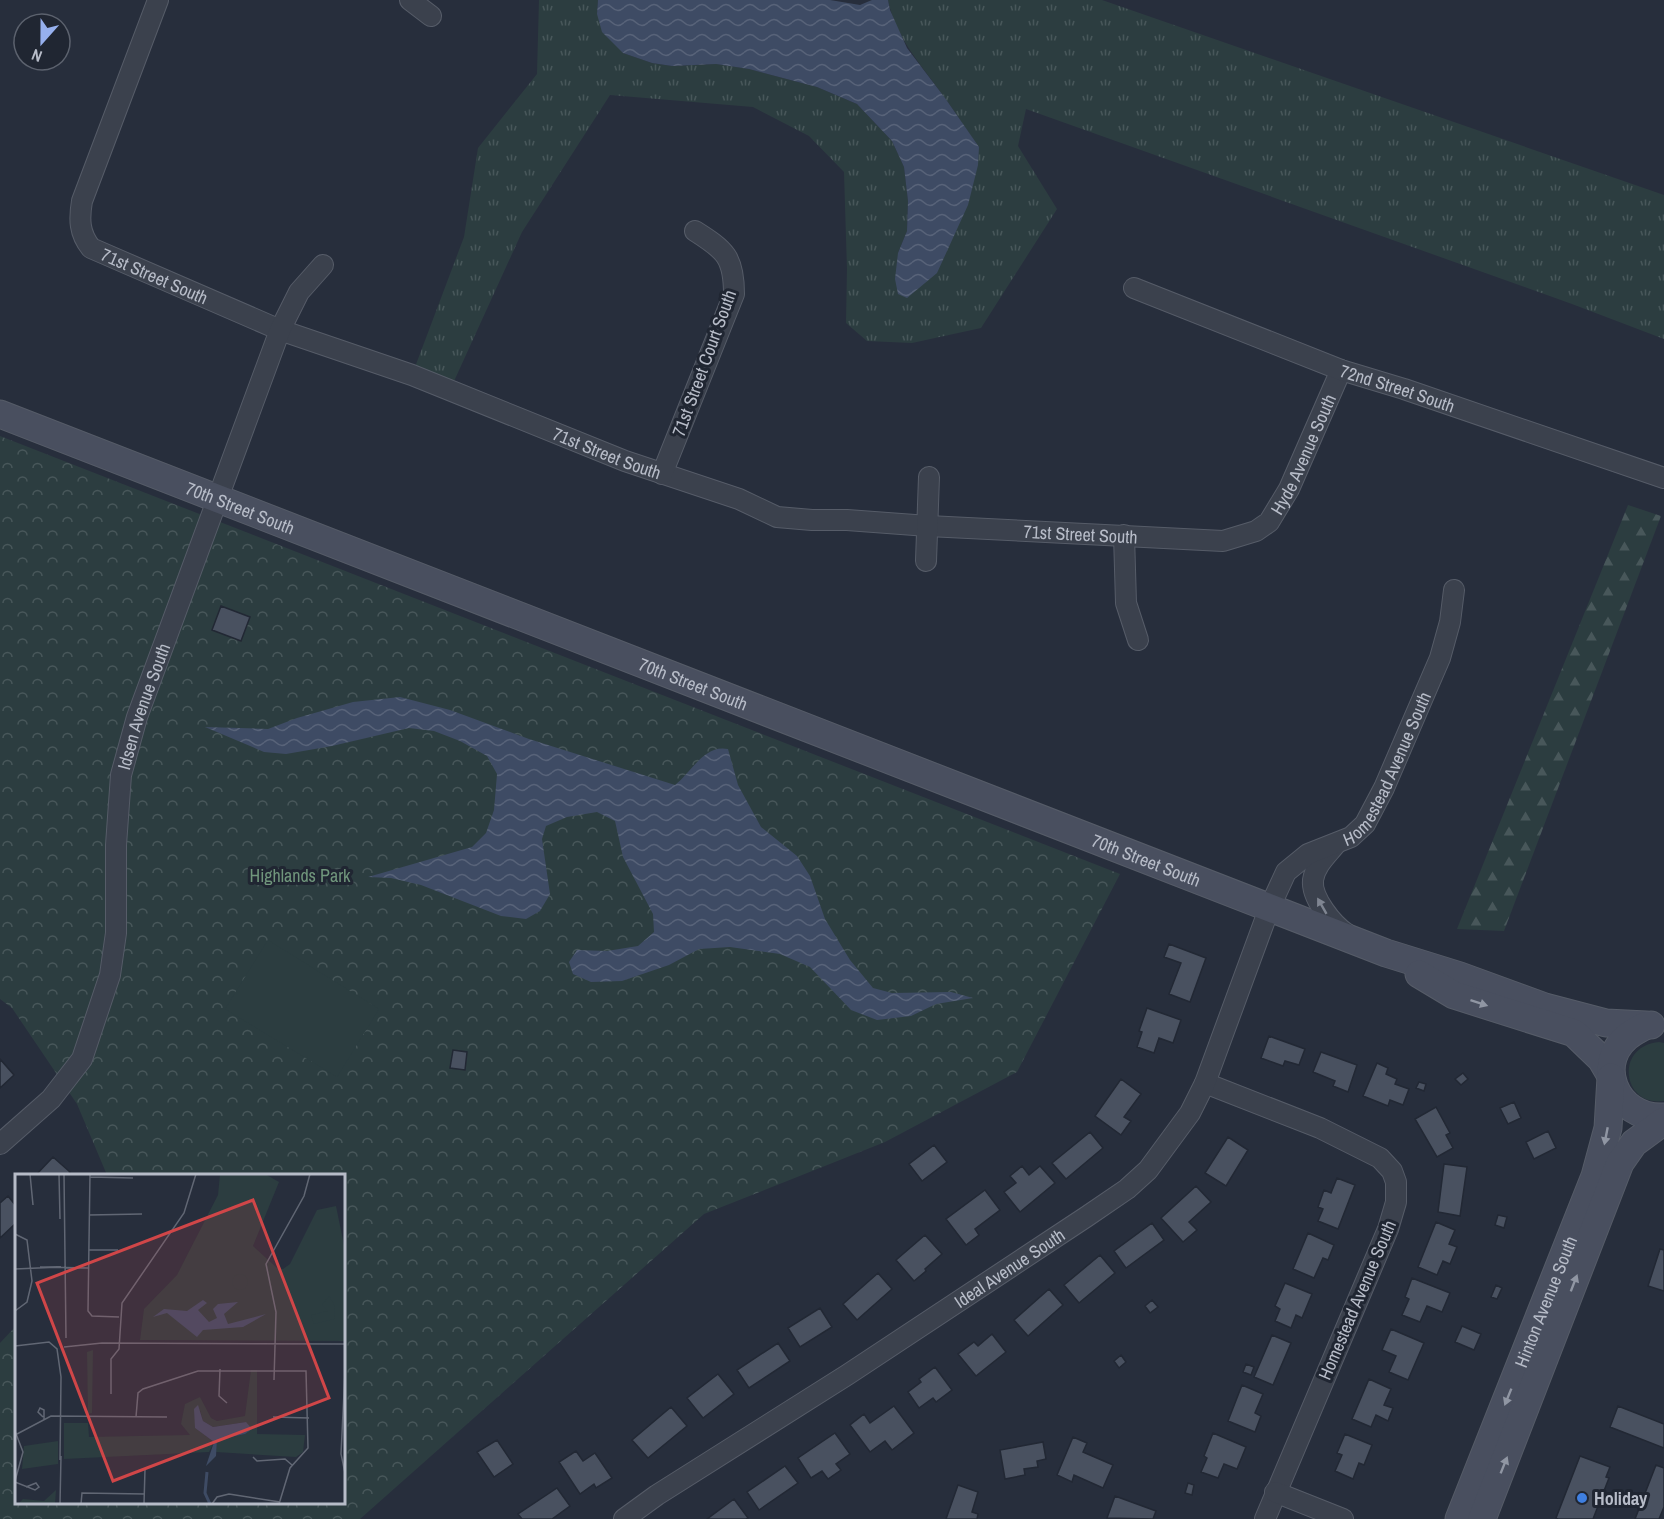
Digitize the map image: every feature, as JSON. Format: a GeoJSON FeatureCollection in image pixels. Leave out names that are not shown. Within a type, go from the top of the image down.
{"type":"FeatureCollection","features":[{"type":"Feature","properties":{"kind":"main road","name":"70th Street South"},"geometry":{"type":"LineString","coordinates":[[0,414],[1375,949],[1460,976],[1545,1007],[1606,1023],[1655,1022]]}},
{"type":"Feature","properties":{"kind":"main road","name":"70th Street South"},"geometry":{"type":"LineString","coordinates":[[1375,949],[1454,995],[1574,1033],[1601,1059],[1620,1097],[1629,1107],[1646,1116],[1664,1119]]}},
{"type":"Feature","properties":{"kind":"main road","name":"Hinton Avenue South"},"geometry":{"type":"LineString","coordinates":[[1459,1519],[1595,1176],[1608,1128],[1613,1061],[1620,1046],[1631,1034],[1655,1022]]}},
{"type":"Feature","properties":{"kind":"main road","name":"Hinton Avenue South"},"geometry":{"type":"LineString","coordinates":[[1482,1519],[1620,1163],[1634,1143],[1664,1119]]}},
{"type":"Feature","properties":{"kind":"street","name":"71st Street South"},"geometry":{"type":"LineString","coordinates":[[158,0],[82,201],[79,220],[84,239],[91,248],[280,330],[412,375],[626,461],[739,499],[777,517],[1224,541],[1256,531]]}},
{"type":"Feature","properties":{"kind":"street"},"geometry":{"type":"LineString","coordinates":[[410,0],[430,16]]}},
{"type":"Feature","properties":{"kind":"street","name":"71st Street Court South"},"geometry":{"type":"LineString","coordinates":[[662,474],[734,294],[734,271],[720,247],[695,231]]}},
{"type":"Feature","properties":{"kind":"street","name":"Idsen Avenue South"},"geometry":{"type":"LineString","coordinates":[[0,1144],[51,1099],[82,1059],[110,975],[116,933],[116,845],[122,775],[137,717],[280,330],[299,292],[323,265]]}},
{"type":"Feature","properties":{"kind":"street","name":"72nd Street South"},"geometry":{"type":"LineString","coordinates":[[1134,288],[1341,370],[1404,389],[1664,478]]}},
{"type":"Feature","properties":{"kind":"street","name":"Hyde Avenue South"},"geometry":{"type":"LineString","coordinates":[[1256,531],[1269,522],[1289,489],[1341,370]]}},
{"type":"Feature","properties":{"kind":"street"},"geometry":{"type":"LineString","coordinates":[[926,561],[929,477]]}},
{"type":"Feature","properties":{"kind":"street"},"geometry":{"type":"LineString","coordinates":[[1124,535],[1126,603],[1138,640]]}},
{"type":"Feature","properties":{"kind":"street","name":"Homestead Avenue South"},"geometry":{"type":"LineString","coordinates":[[1269,909],[1286,872],[1308,854],[1351,837],[1365,824],[1384,788],[1440,658],[1450,622],[1454,590]]}},
{"type":"Feature","properties":{"kind":"street"},"geometry":{"type":"LineString","coordinates":[[1337,844],[1318,864],[1312,882],[1320,906],[1341,930],[1375,949]]}},
{"type":"Feature","properties":{"kind":"street","name":"Ideal Avenue South"},"geometry":{"type":"LineString","coordinates":[[624,1519],[657,1495],[847,1375],[1127,1189],[1148,1170],[1190,1113],[1205,1083],[1269,909]]}},
{"type":"Feature","properties":{"kind":"street","name":"Homestead Avenue South"},"geometry":{"type":"LineString","coordinates":[[1205,1083],[1320,1128],[1380,1158],[1392,1171],[1396,1182],[1396,1202],[1388,1229],[1265,1519]]}},
{"type":"Feature","properties":{"kind":"street"},"geometry":{"type":"LineString","coordinates":[[1275,1492],[1343,1519]]}},
{"type":"Feature","properties":{"kind":"green space"},"geometry":{"type":"Polygon","coordinates":[[[539,0],[598,0],[597,14],[623,53],[652,63],[672,66],[716,64],[749,69],[817,87],[857,104],[892,141],[904,167],[908,201],[907,231],[898,253],[979,147],[903,39],[888,0],[1102,0],[1664,195],[1664,339],[1026,109],[1018,146],[1057,209],[981,328],[912,343],[867,341],[846,323],[844,172],[809,136],[753,107],[610,95],[522,232],[450,390],[412,375],[464,237],[478,148],[537,74],[539,0]]]}},
{"type":"Feature","properties":{"kind":"green space","name":"Highlands Park"},"geometry":{"type":"Polygon","coordinates":[[[0,436],[1120,874],[1017,1072],[885,1142],[704,1214],[360,1519],[0,1519],[0,1343],[15,1327],[15,1504],[345,1504],[345,1174],[107,1174],[77,1104],[12,1008],[0,999],[0,436]]]}},
{"type":"Feature","properties":{"kind":"green space"},"geometry":{"type":"Polygon","coordinates":[[[1628,505],[1661,516],[1504,931],[1457,929],[1628,505]]]}},
{"type":"Feature","properties":{"kind":"green space"},"geometry":{"type":"Polygon","coordinates":[[[268,940],[379,1009],[337,1077],[225,1009],[268,940]]]}},
{"type":"Feature","properties":{"kind":"green space"},"geometry":{"type":"Polygon","coordinates":[[[1664,1043],[1664,1101],[1650,1100],[1639,1095],[1632,1086],[1629,1075],[1630,1064],[1635,1054],[1645,1046],[1664,1043]]]}},
{"type":"Feature","properties":{"kind":"water"},"geometry":{"type":"Polygon","coordinates":[[[598,0],[830,0],[860,5],[872,0],[888,0],[890,10],[907,48],[979,147],[978,165],[968,205],[937,273],[907,298],[898,294],[895,279],[898,253],[907,231],[908,201],[904,167],[892,141],[857,104],[817,87],[749,69],[716,64],[672,66],[652,63],[623,53],[602,32],[597,14],[598,0]]]}},
{"type":"Feature","properties":{"kind":"water"},"geometry":{"type":"Polygon","coordinates":[[[400,697],[450,710],[529,739],[675,785],[705,755],[712,751],[728,749],[738,785],[761,827],[797,856],[810,876],[825,919],[850,960],[873,988],[892,993],[951,992],[973,998],[936,1004],[911,1016],[877,1020],[851,1010],[810,967],[780,954],[730,947],[699,949],[669,965],[622,981],[591,982],[573,974],[569,962],[577,950],[607,951],[638,946],[654,932],[653,914],[623,857],[615,821],[597,812],[567,817],[546,826],[542,839],[550,894],[540,911],[526,919],[501,916],[421,885],[391,878],[368,877],[472,847],[486,833],[494,810],[497,774],[487,756],[460,741],[434,731],[409,728],[286,754],[264,752],[205,727],[268,729],[353,702],[400,697]]]}},
{"type":"Feature","properties":{"kind":"building"},"geometry":{"type":"Polygon","coordinates":[[[221,606],[250,617],[241,641],[212,630],[221,606]]]}},
{"type":"Feature","properties":{"kind":"building"},"geometry":{"type":"Polygon","coordinates":[[[1169,944],[1206,958],[1190,1002],[1169,994],[1181,963],[1164,957],[1169,944]]]}},
{"type":"Feature","properties":{"kind":"building"},"geometry":{"type":"Polygon","coordinates":[[[1147,1008],[1181,1020],[1173,1043],[1159,1038],[1154,1053],[1137,1047],[1142,1032],[1139,1031],[1147,1008]]]}},
{"type":"Feature","properties":{"kind":"building"},"geometry":{"type":"Polygon","coordinates":[[[1269,1036],[1305,1049],[1299,1065],[1285,1061],[1283,1066],[1261,1058],[1269,1036]]]}},
{"type":"Feature","properties":{"kind":"building"},"geometry":{"type":"Polygon","coordinates":[[[453,1050],[467,1052],[465,1070],[450,1068],[453,1050]]]}},
{"type":"Feature","properties":{"kind":"building"},"geometry":{"type":"Polygon","coordinates":[[[1321,1052],[1357,1065],[1348,1092],[1333,1086],[1335,1081],[1313,1072],[1321,1052]]]}},
{"type":"Feature","properties":{"kind":"building"},"geometry":{"type":"Polygon","coordinates":[[[0,1059],[14,1075],[0,1088],[0,1059]]]}},
{"type":"Feature","properties":{"kind":"building"},"geometry":{"type":"Polygon","coordinates":[[[1377,1063],[1388,1068],[1386,1074],[1397,1079],[1395,1084],[1409,1089],[1403,1105],[1390,1100],[1388,1106],[1363,1096],[1377,1063]]]}},
{"type":"Feature","properties":{"kind":"building"},"geometry":{"type":"Polygon","coordinates":[[[1463,1073],[1468,1079],[1461,1085],[1455,1079],[1463,1073]]]}},
{"type":"Feature","properties":{"kind":"building"},"geometry":{"type":"Polygon","coordinates":[[[1121,1079],[1141,1094],[1124,1117],[1131,1121],[1121,1135],[1095,1116],[1121,1079]]]}},
{"type":"Feature","properties":{"kind":"building"},"geometry":{"type":"Polygon","coordinates":[[[1419,1082],[1426,1084],[1424,1091],[1416,1088],[1419,1082]]]}},
{"type":"Feature","properties":{"kind":"building"},"geometry":{"type":"Polygon","coordinates":[[[1514,1102],[1521,1118],[1508,1124],[1500,1108],[1514,1102]]]}},
{"type":"Feature","properties":{"kind":"building"},"geometry":{"type":"Polygon","coordinates":[[[1436,1107],[1450,1133],[1446,1135],[1453,1148],[1437,1157],[1415,1119],[1436,1107]]]}},
{"type":"Feature","properties":{"kind":"building"},"geometry":{"type":"Polygon","coordinates":[[[1548,1131],[1556,1148],[1534,1159],[1526,1142],[1548,1131]]]}},
{"type":"Feature","properties":{"kind":"building"},"geometry":{"type":"Polygon","coordinates":[[[1090,1132],[1103,1148],[1066,1179],[1052,1163],[1090,1132]]]}},
{"type":"Feature","properties":{"kind":"building"},"geometry":{"type":"Polygon","coordinates":[[[1228,1137],[1248,1150],[1226,1186],[1205,1173],[1228,1137]]]}},
{"type":"Feature","properties":{"kind":"building"},"geometry":{"type":"Polygon","coordinates":[[[934,1145],[947,1162],[922,1181],[909,1164],[934,1145]]]}},
{"type":"Feature","properties":{"kind":"building"},"geometry":{"type":"Polygon","coordinates":[[[53,1157],[70,1172],[68,1174],[37,1174],[53,1157]]]}},
{"type":"Feature","properties":{"kind":"building"},"geometry":{"type":"Polygon","coordinates":[[[1444,1164],[1467,1167],[1460,1216],[1438,1212],[1444,1164]]]}},
{"type":"Feature","properties":{"kind":"building"},"geometry":{"type":"Polygon","coordinates":[[[1022,1166],[1029,1175],[1040,1166],[1055,1183],[1020,1212],[1004,1192],[1016,1183],[1010,1176],[1022,1166]]]}},
{"type":"Feature","properties":{"kind":"building"},"geometry":{"type":"Polygon","coordinates":[[[1337,1178],[1355,1185],[1338,1229],[1318,1221],[1323,1209],[1318,1207],[1324,1190],[1331,1193],[1337,1178]]]}},
{"type":"Feature","properties":{"kind":"building"},"geometry":{"type":"Polygon","coordinates":[[[1196,1186],[1211,1202],[1189,1222],[1197,1230],[1183,1242],[1161,1218],[1196,1186]]]}},
{"type":"Feature","properties":{"kind":"building"},"geometry":{"type":"Polygon","coordinates":[[[985,1190],[1000,1210],[975,1229],[979,1235],[966,1245],[946,1219],[985,1190]]]}},
{"type":"Feature","properties":{"kind":"building"},"geometry":{"type":"Polygon","coordinates":[[[8,1196],[15,1205],[15,1224],[0,1238],[0,1203],[8,1196]]]}},
{"type":"Feature","properties":{"kind":"building"},"geometry":{"type":"Polygon","coordinates":[[[1498,1215],[1507,1217],[1504,1228],[1495,1225],[1498,1215]]]}},
{"type":"Feature","properties":{"kind":"building"},"geometry":{"type":"Polygon","coordinates":[[[1436,1222],[1455,1230],[1449,1244],[1457,1247],[1450,1264],[1443,1261],[1437,1275],[1418,1267],[1436,1222]]]}},
{"type":"Feature","properties":{"kind":"building"},"geometry":{"type":"Polygon","coordinates":[[[1152,1223],[1164,1240],[1126,1268],[1114,1251],[1152,1223]]]}},
{"type":"Feature","properties":{"kind":"building"},"geometry":{"type":"Polygon","coordinates":[[[1308,1233],[1334,1245],[1328,1260],[1323,1258],[1314,1278],[1293,1269],[1308,1233]]]}},
{"type":"Feature","properties":{"kind":"building"},"geometry":{"type":"Polygon","coordinates":[[[925,1235],[942,1254],[914,1281],[896,1260],[925,1235]]]}},
{"type":"Feature","properties":{"kind":"building"},"geometry":{"type":"Polygon","coordinates":[[[1660,1249],[1664,1250],[1664,1291],[1648,1286],[1660,1249]]]}},
{"type":"Feature","properties":{"kind":"building"},"geometry":{"type":"Polygon","coordinates":[[[1100,1255],[1115,1273],[1079,1303],[1064,1285],[1100,1255]]]}},
{"type":"Feature","properties":{"kind":"building"},"geometry":{"type":"Polygon","coordinates":[[[878,1273],[892,1289],[857,1320],[843,1304],[878,1273]]]}},
{"type":"Feature","properties":{"kind":"building"},"geometry":{"type":"Polygon","coordinates":[[[1412,1278],[1450,1293],[1442,1312],[1427,1306],[1420,1322],[1402,1315],[1409,1299],[1405,1297],[1412,1278]]]}},
{"type":"Feature","properties":{"kind":"building"},"geometry":{"type":"Polygon","coordinates":[[[1285,1283],[1312,1294],[1302,1318],[1296,1315],[1291,1328],[1275,1321],[1280,1309],[1275,1306],[1285,1283]]]}},
{"type":"Feature","properties":{"kind":"building"},"geometry":{"type":"Polygon","coordinates":[[[1496,1285],[1502,1288],[1497,1299],[1491,1297],[1496,1285]]]}},
{"type":"Feature","properties":{"kind":"building"},"geometry":{"type":"Polygon","coordinates":[[[1049,1289],[1063,1305],[1028,1336],[1014,1320],[1049,1289]]]}},
{"type":"Feature","properties":{"kind":"building"},"geometry":{"type":"Polygon","coordinates":[[[1152,1300],[1158,1307],[1150,1313],[1145,1306],[1152,1300]]]}},
{"type":"Feature","properties":{"kind":"building"},"geometry":{"type":"Polygon","coordinates":[[[820,1308],[832,1327],[800,1347],[788,1328],[820,1308]]]}},
{"type":"Feature","properties":{"kind":"building"},"geometry":{"type":"Polygon","coordinates":[[[1462,1326],[1481,1334],[1474,1350],[1455,1342],[1462,1326]]]}},
{"type":"Feature","properties":{"kind":"building"},"geometry":{"type":"Polygon","coordinates":[[[1391,1329],[1424,1343],[1408,1380],[1389,1372],[1396,1356],[1382,1350],[1391,1329]]]}},
{"type":"Feature","properties":{"kind":"building"},"geometry":{"type":"Polygon","coordinates":[[[992,1334],[1006,1352],[976,1376],[958,1354],[974,1342],[978,1346],[992,1334]]]}},
{"type":"Feature","properties":{"kind":"building"},"geometry":{"type":"Polygon","coordinates":[[[1272,1335],[1291,1343],[1273,1385],[1254,1377],[1272,1335]]]}},
{"type":"Feature","properties":{"kind":"building"},"geometry":{"type":"Polygon","coordinates":[[[778,1343],[790,1361],[749,1388],[737,1370],[778,1343]]]}},
{"type":"Feature","properties":{"kind":"building"},"geometry":{"type":"Polygon","coordinates":[[[1121,1355],[1126,1362],[1119,1368],[1114,1361],[1121,1355]]]}},
{"type":"Feature","properties":{"kind":"building"},"geometry":{"type":"Polygon","coordinates":[[[1246,1364],[1254,1367],[1251,1375],[1243,1372],[1246,1364]]]}},
{"type":"Feature","properties":{"kind":"building"},"geometry":{"type":"Polygon","coordinates":[[[935,1367],[952,1390],[936,1402],[933,1398],[919,1408],[908,1392],[921,1382],[919,1379],[935,1367]]]}},
{"type":"Feature","properties":{"kind":"building"},"geometry":{"type":"Polygon","coordinates":[[[718,1374],[734,1394],[703,1418],[687,1398],[718,1374]]]}},
{"type":"Feature","properties":{"kind":"building"},"geometry":{"type":"Polygon","coordinates":[[[1369,1379],[1391,1389],[1384,1405],[1393,1408],[1388,1421],[1376,1415],[1371,1427],[1352,1419],[1369,1379]]]}},
{"type":"Feature","properties":{"kind":"building"},"geometry":{"type":"Polygon","coordinates":[[[1242,1385],[1263,1394],[1255,1413],[1261,1416],[1255,1432],[1228,1421],[1242,1385]]]}},
{"type":"Feature","properties":{"kind":"building"},"geometry":{"type":"Polygon","coordinates":[[[894,1406],[914,1433],[892,1450],[885,1441],[870,1452],[850,1425],[864,1414],[870,1423],[894,1406]]]}},
{"type":"Feature","properties":{"kind":"building"},"geometry":{"type":"Polygon","coordinates":[[[1618,1406],[1664,1424],[1664,1448],[1610,1427],[1618,1406]]]}},
{"type":"Feature","properties":{"kind":"building"},"geometry":{"type":"Polygon","coordinates":[[[671,1407],[687,1426],[648,1458],[632,1440],[671,1407]]]}},
{"type":"Feature","properties":{"kind":"building"},"geometry":{"type":"Polygon","coordinates":[[[835,1433],[850,1454],[836,1464],[841,1470],[828,1479],[822,1471],[811,1478],[798,1458],[835,1433]]]}},
{"type":"Feature","properties":{"kind":"building"},"geometry":{"type":"Polygon","coordinates":[[[1213,1433],[1246,1447],[1237,1469],[1224,1464],[1218,1478],[1201,1472],[1207,1458],[1204,1456],[1213,1433]]]}},
{"type":"Feature","properties":{"kind":"building"},"geometry":{"type":"Polygon","coordinates":[[[1345,1434],[1372,1445],[1364,1465],[1359,1463],[1353,1479],[1335,1471],[1342,1455],[1337,1453],[1345,1434]]]}},
{"type":"Feature","properties":{"kind":"building"},"geometry":{"type":"Polygon","coordinates":[[[1073,1437],[1087,1443],[1083,1452],[1113,1465],[1103,1488],[1074,1475],[1072,1482],[1057,1475],[1073,1437]]]}},
{"type":"Feature","properties":{"kind":"building"},"geometry":{"type":"Polygon","coordinates":[[[497,1440],[513,1464],[494,1477],[477,1452],[497,1440]]]}},
{"type":"Feature","properties":{"kind":"building"},"geometry":{"type":"Polygon","coordinates":[[[1043,1442],[1046,1459],[1037,1461],[1038,1467],[1024,1469],[1025,1475],[1005,1479],[1000,1450],[1043,1442]]]}},
{"type":"Feature","properties":{"kind":"building"},"geometry":{"type":"Polygon","coordinates":[[[576,1451],[583,1461],[595,1453],[612,1478],[596,1488],[594,1484],[580,1494],[559,1462],[576,1451]]]}},
{"type":"Feature","properties":{"kind":"building","name":"Holiday"},"geometry":{"type":"Polygon","coordinates":[[[1580,1456],[1610,1467],[1606,1477],[1609,1478],[1593,1519],[1558,1519],[1556,1518],[1580,1456]]]}},
{"type":"Feature","properties":{"kind":"building"},"geometry":{"type":"Polygon","coordinates":[[[1656,1465],[1664,1468],[1664,1507],[1659,1519],[1635,1519],[1656,1465]]]}},
{"type":"Feature","properties":{"kind":"building"},"geometry":{"type":"Polygon","coordinates":[[[785,1466],[798,1483],[759,1510],[747,1492],[785,1466]]]}},
{"type":"Feature","properties":{"kind":"building"},"geometry":{"type":"Polygon","coordinates":[[[1188,1483],[1194,1485],[1192,1495],[1185,1493],[1188,1483]]]}},
{"type":"Feature","properties":{"kind":"building"},"geometry":{"type":"Polygon","coordinates":[[[958,1485],[978,1492],[972,1512],[978,1514],[977,1519],[946,1519],[958,1485]]]}},
{"type":"Feature","properties":{"kind":"building"},"geometry":{"type":"Polygon","coordinates":[[[557,1488],[570,1506],[552,1519],[522,1519],[518,1514],[557,1488]]]}},
{"type":"Feature","properties":{"kind":"building"},"geometry":{"type":"Polygon","coordinates":[[[1115,1496],[1156,1511],[1153,1519],[1107,1518],[1115,1496]]]}},
{"type":"Feature","properties":{"kind":"building"},"geometry":{"type":"Polygon","coordinates":[[[734,1499],[748,1518],[707,1519],[734,1499]]]}},
{"type":"Feature","properties":{"kind":"place","name":"Holiday"},"geometry":{"type":"Point","coordinates":[1582,1498]}}]}
